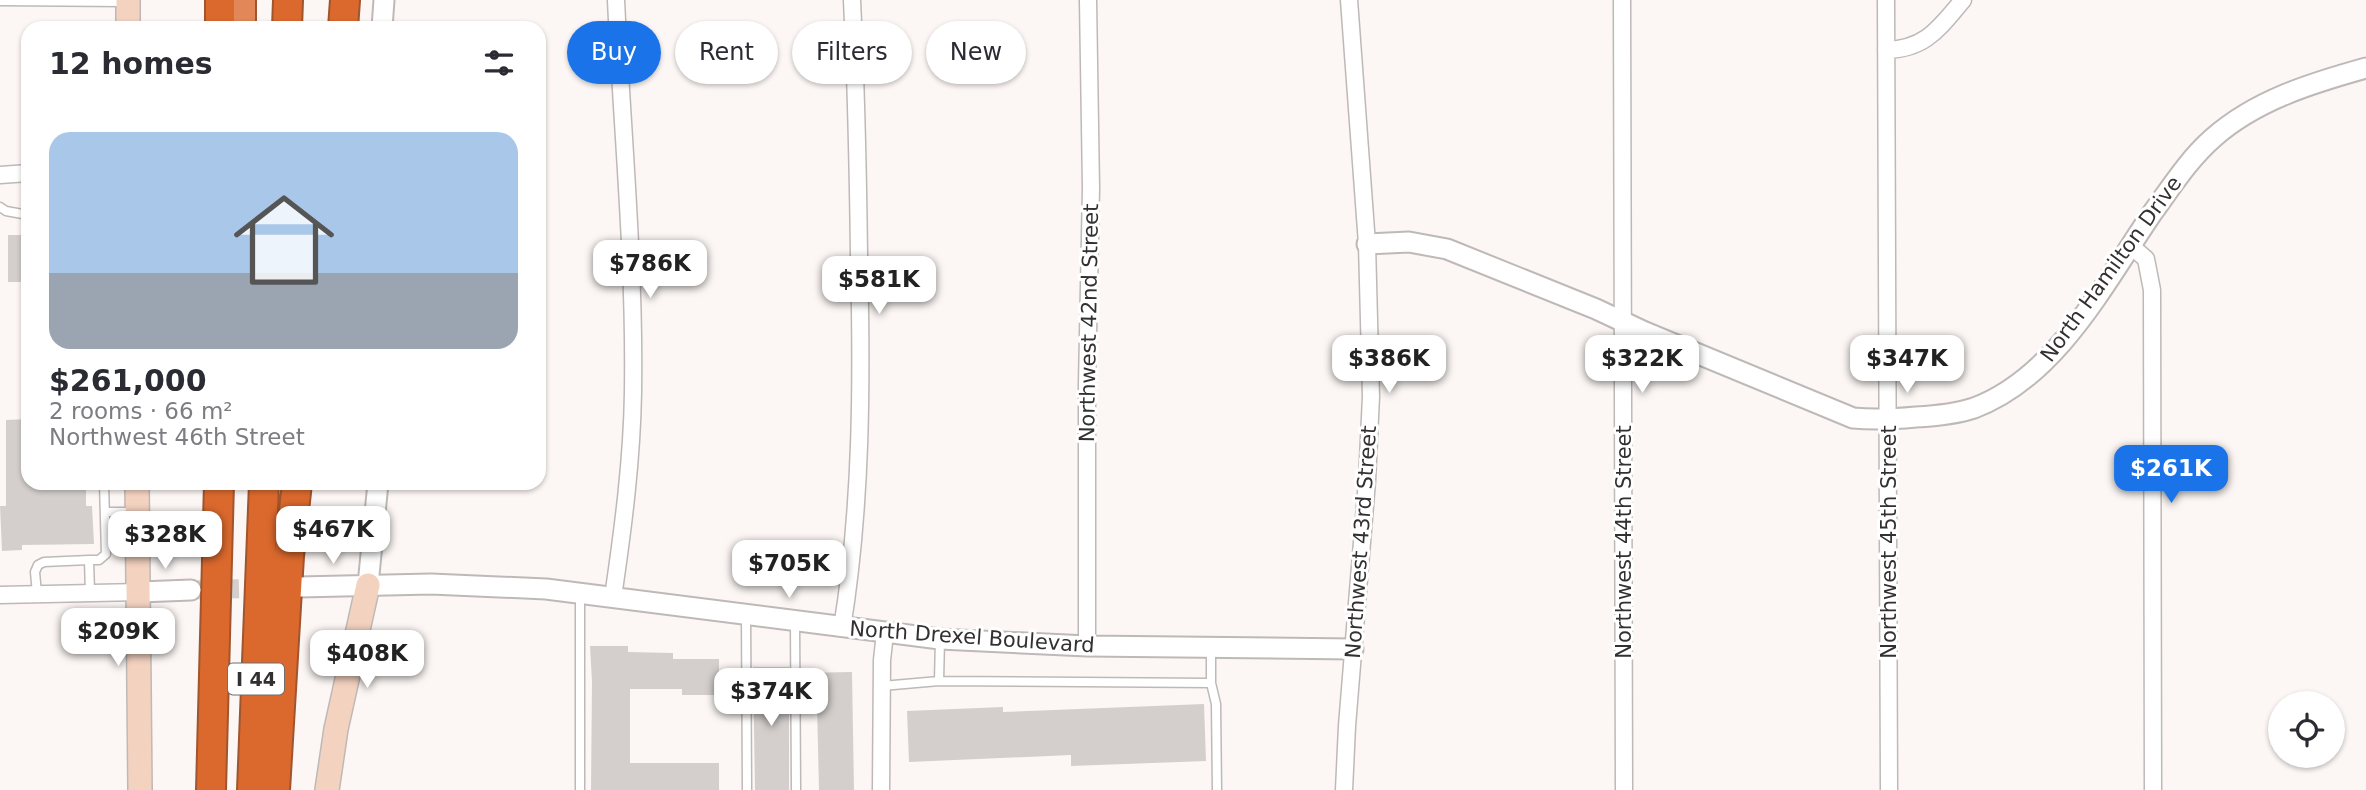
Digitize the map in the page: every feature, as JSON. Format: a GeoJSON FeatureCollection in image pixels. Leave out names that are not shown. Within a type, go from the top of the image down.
{"type":"FeatureCollection","features":[{"type":"Feature","properties":{"kind":"highway"},"geometry":{"type":"LineString","coordinates":[[220,0],[220,21]]}},
{"type":"Feature","properties":{"kind":"highway"},"geometry":{"type":"LineString","coordinates":[[242,21],[243,0]]}},
{"type":"Feature","properties":{"kind":"highway"},"geometry":{"type":"LineString","coordinates":[[287,21],[288,0]]}},
{"type":"Feature","properties":{"kind":"highway"},"geometry":{"type":"LineString","coordinates":[[344,21],[345,0]]}},
{"type":"Feature","properties":{"kind":"highway"},"geometry":{"type":"LineString","coordinates":[[211,788],[219,490]]}},
{"type":"Feature","properties":{"kind":"highway","name":"I 44"},"geometry":{"type":"LineString","coordinates":[[252,790],[264,490]]}},
{"type":"Feature","properties":{"kind":"highway"},"geometry":{"type":"LineString","coordinates":[[261,569],[277,490]]}},
{"type":"Feature","properties":{"kind":"highway"},"geometry":{"type":"LineString","coordinates":[[275,790],[289,556],[296,490]]}},
{"type":"Feature","properties":{"kind":"main road"},"geometry":{"type":"LineString","coordinates":[[128,1],[128,21]]}},
{"type":"Feature","properties":{"kind":"main road"},"geometry":{"type":"LineString","coordinates":[[136,786],[140,592],[137,490]]}},
{"type":"Feature","properties":{"kind":"main road"},"geometry":{"type":"LineString","coordinates":[[327,790],[336,729],[368,584]]}},
{"type":"Feature","properties":{"kind":"street"},"geometry":{"type":"LineString","coordinates":[[382,21],[384,0]]}},
{"type":"Feature","properties":{"kind":"street"},"geometry":{"type":"LineString","coordinates":[[613,597],[625,500],[633,394],[631,280],[616,0]]}},
{"type":"Feature","properties":{"kind":"street"},"geometry":{"type":"LineString","coordinates":[[842,628],[855,520],[861,398],[857,124],[852,0]]}},
{"type":"Feature","properties":{"kind":"street","name":"Northwest 42nd Street"},"geometry":{"type":"LineString","coordinates":[[1087,646],[1087,384],[1091,188],[1088,0]]}},
{"type":"Feature","properties":{"kind":"street","name":"Northwest 43rd Street"},"geometry":{"type":"LineString","coordinates":[[1344,790],[1369,435],[1371,356],[1367,244],[1349,0]]}},
{"type":"Feature","properties":{"kind":"street","name":"Northwest 44th Street"},"geometry":{"type":"LineString","coordinates":[[1622,0],[1624,790]]}},
{"type":"Feature","properties":{"kind":"street","name":"Northwest 45th Street"},"geometry":{"type":"LineString","coordinates":[[1886,0],[1889,790]]}},
{"type":"Feature","properties":{"kind":"street"},"geometry":{"type":"LineString","coordinates":[[1886,50],[1903,50],[1927,39],[1963,0]]}},
{"type":"Feature","properties":{"kind":"street","name":"North Hamilton Drive"},"geometry":{"type":"LineString","coordinates":[[1367,244],[1409,242],[1447,249],[1853,418],[1888,419],[1939,415],[1971,409],[2019,384],[2057,349],[2182,172],[2207,144],[2233,122],[2266,103],[2315,83],[2366,68]]}},
{"type":"Feature","properties":{"kind":"street"},"geometry":{"type":"LineString","coordinates":[[0,174],[21,173]]}},
{"type":"Feature","properties":{"kind":"street"},"geometry":{"type":"LineString","coordinates":[[2130,245],[2146,259],[2152,290],[2153,790]]}},
{"type":"Feature","properties":{"kind":"street"},"geometry":{"type":"LineString","coordinates":[[368,584],[378,490]]}},
{"type":"Feature","properties":{"kind":"street","name":"North Drexel Boulevard"},"geometry":{"type":"LineString","coordinates":[[299,587],[471,584],[580,593],[940,639],[1087,646],[1353,649]]}},
{"type":"Feature","properties":{"kind":"street"},"geometry":{"type":"LineString","coordinates":[[0,594],[191,590]]}},
{"type":"Feature","properties":{"kind":"street"},"geometry":{"type":"LineString","coordinates":[[881,790],[885,633]]}},
{"type":"Feature","properties":{"kind":"lane"},"geometry":{"type":"LineString","coordinates":[[0,1],[128,1]]}},
{"type":"Feature","properties":{"kind":"lane"},"geometry":{"type":"LineString","coordinates":[[0,207],[21,214]]}},
{"type":"Feature","properties":{"kind":"lane"},"geometry":{"type":"LineString","coordinates":[[37,594],[35,572],[38,565],[44,562],[99,560],[106,554],[104,490]]}},
{"type":"Feature","properties":{"kind":"lane"},"geometry":{"type":"LineString","coordinates":[[105,512],[138,512]]}},
{"type":"Feature","properties":{"kind":"lane"},"geometry":{"type":"LineString","coordinates":[[89,560],[90,593]]}},
{"type":"Feature","properties":{"kind":"lane"},"geometry":{"type":"LineString","coordinates":[[580,593],[580,790]]}},
{"type":"Feature","properties":{"kind":"lane"},"geometry":{"type":"LineString","coordinates":[[746,614],[747,790]]}},
{"type":"Feature","properties":{"kind":"lane"},"geometry":{"type":"LineString","coordinates":[[795,621],[796,790]]}},
{"type":"Feature","properties":{"kind":"lane"},"geometry":{"type":"LineString","coordinates":[[939,681],[940,639]]}},
{"type":"Feature","properties":{"kind":"lane"},"geometry":{"type":"LineString","coordinates":[[1211,647],[1211,684],[1216,704],[1217,790]]}},
{"type":"Feature","properties":{"kind":"lane"},"geometry":{"type":"LineString","coordinates":[[882,686],[939,681],[1211,684]]}},
{"type":"Feature","properties":{"kind":"building"},"geometry":{"type":"Polygon","coordinates":[[[8,235],[21,235],[21,282],[8,282],[8,235]]]}},
{"type":"Feature","properties":{"kind":"building"},"geometry":{"type":"Polygon","coordinates":[[[21,419],[21,490],[86,490],[86,506],[92,506],[94,544],[22,545],[22,550],[2,551],[0,506],[6,506],[6,420],[21,419]]]}},
{"type":"Feature","properties":{"kind":"building"},"geometry":{"type":"Polygon","coordinates":[[[590,646],[628,646],[628,652],[673,653],[673,659],[719,659],[719,695],[682,695],[682,689],[630,689],[630,763],[719,763],[719,790],[591,790],[590,646]]]}},
{"type":"Feature","properties":{"kind":"building"},"geometry":{"type":"Polygon","coordinates":[[[753,667],[789,667],[789,790],[755,790],[753,667]]]}},
{"type":"Feature","properties":{"kind":"building"},"geometry":{"type":"Polygon","coordinates":[[[852,672],[854,790],[819,790],[817,704],[802,704],[802,673],[852,672]]]}},
{"type":"Feature","properties":{"kind":"building"},"geometry":{"type":"Polygon","coordinates":[[[1204,704],[1206,761],[1071,766],[1071,755],[909,762],[907,711],[1003,707],[1003,712],[1204,704]]]}},
{"type":"Feature","properties":{"kind":"tunnel"},"geometry":{"type":"LineString","coordinates":[[191,590],[270,588]]}}]}
